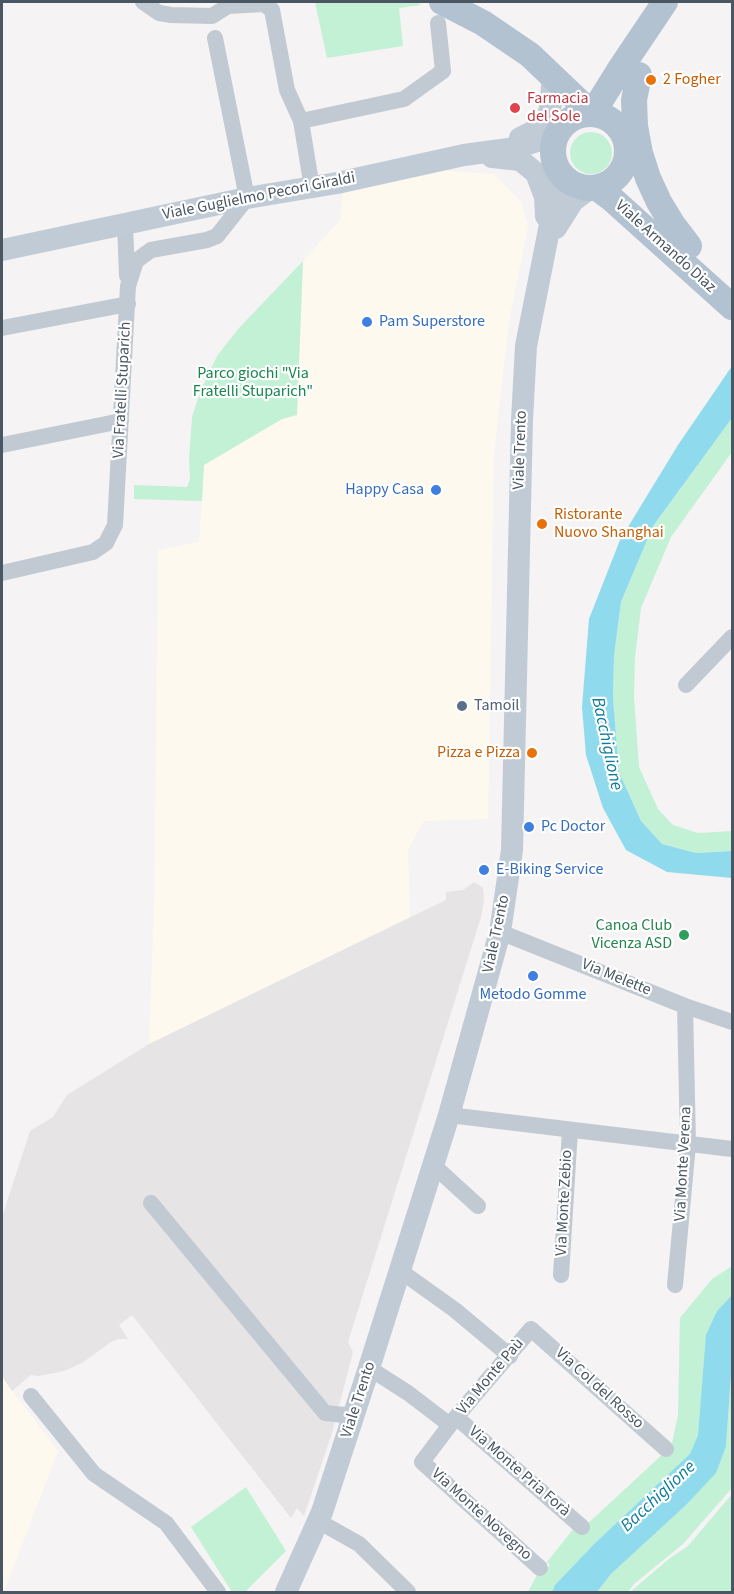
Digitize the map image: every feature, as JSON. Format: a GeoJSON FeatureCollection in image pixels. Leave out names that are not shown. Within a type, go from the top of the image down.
{"type":"FeatureCollection","features":[{"type":"Feature","properties":{"kind":"main road"},"geometry":{"type":"LineString","coordinates":[[592,114],[630,70],[666,2]]}},
{"type":"Feature","properties":{"kind":"main road"},"geometry":{"type":"LineString","coordinates":[[444,8],[483,23],[564,78],[584,87],[630,70]]}},
{"type":"Feature","properties":{"kind":"main road"},"geometry":{"type":"LineString","coordinates":[[530,56],[552,85],[561,128],[553,150],[558,170]]}},
{"type":"Feature","properties":{"kind":"main road"},"geometry":{"type":"LineString","coordinates":[[530,56],[592,114]]}},
{"type":"Feature","properties":{"kind":"main road"},"geometry":{"type":"LineString","coordinates":[[516,148],[558,170],[568,182],[578,187],[593,189],[605,186],[618,176],[626,151],[621,113],[630,70]]}},
{"type":"Feature","properties":{"kind":"main road"},"geometry":{"type":"LineString","coordinates":[[630,70],[635,126],[648,178],[659,202],[689,246]]}},
{"type":"Feature","properties":{"kind":"main road"},"geometry":{"type":"LineString","coordinates":[[464,155],[516,140],[538,129],[544,124],[549,114],[552,85]]}},
{"type":"Feature","properties":{"kind":"main road"},"geometry":{"type":"LineString","coordinates":[[561,128],[574,118],[592,114],[603,116],[621,130],[626,151]]}},
{"type":"Feature","properties":{"kind":"main road","name":"Viale Guglielmo Pecori Giraldi"},"geometry":{"type":"LineString","coordinates":[[2,250],[247,198],[312,188],[464,155],[516,148],[561,128]]}},
{"type":"Feature","properties":{"kind":"main road","name":"Viale Armando Diaz"},"geometry":{"type":"LineString","coordinates":[[626,151],[630,177],[648,207],[732,285]]}},
{"type":"Feature","properties":{"kind":"main road"},"geometry":{"type":"LineString","coordinates":[[464,155],[517,159],[536,173],[545,197],[547,246]]}},
{"type":"Feature","properties":{"kind":"main road","name":"Viale Trento"},"geometry":{"type":"LineString","coordinates":[[286,1593],[318,1521],[354,1416],[449,1114],[501,932],[512,850],[522,420],[526,346],[547,246],[558,170]]}},
{"type":"Feature","properties":{"kind":"main road","name":"Viale Armando Diaz"},"geometry":{"type":"LineString","coordinates":[[593,189],[612,199],[732,307]]}},
{"type":"Feature","properties":{"kind":"main road","name":"Viale Trento"},"geometry":{"type":"LineString","coordinates":[[547,246],[573,201],[593,189]]}},
{"type":"Feature","properties":{"kind":"street"},"geometry":{"type":"LineString","coordinates":[[143,2],[159,13],[171,15],[212,16],[228,6],[264,4],[272,10],[286,90],[301,121],[312,188]]}},
{"type":"Feature","properties":{"kind":"street"},"geometry":{"type":"LineString","coordinates":[[301,121],[404,99],[443,71],[444,8]]}},
{"type":"Feature","properties":{"kind":"street"},"geometry":{"type":"LineString","coordinates":[[215,38],[247,198]]}},
{"type":"Feature","properties":{"kind":"street","name":"Via Fratelli Stuparich"},"geometry":{"type":"LineString","coordinates":[[2,573],[93,552],[106,543],[115,525],[128,286],[136,261],[143,254],[152,250],[207,240],[217,236],[247,198]]}},
{"type":"Feature","properties":{"kind":"street"},"geometry":{"type":"LineString","coordinates":[[125,224],[128,286]]}},
{"type":"Feature","properties":{"kind":"street"},"geometry":{"type":"LineString","coordinates":[[2,328],[128,304]]}},
{"type":"Feature","properties":{"kind":"street"},"geometry":{"type":"LineString","coordinates":[[2,445],[121,421]]}},
{"type":"Feature","properties":{"kind":"street"},"geometry":{"type":"LineString","coordinates":[[686,685],[732,638]]}},
{"type":"Feature","properties":{"kind":"street","name":"Via Melette"},"geometry":{"type":"LineString","coordinates":[[501,932],[685,1006],[732,1022]]}},
{"type":"Feature","properties":{"kind":"street","name":"Via Monte Verena"},"geometry":{"type":"LineString","coordinates":[[675,1285],[688,1144],[685,1006]]}},
{"type":"Feature","properties":{"kind":"street","name":"Via Monte Zebio"},"geometry":{"type":"LineString","coordinates":[[449,1114],[570,1131],[732,1149]]}},
{"type":"Feature","properties":{"kind":"street","name":"Via Monte Zebio"},"geometry":{"type":"LineString","coordinates":[[561,1275],[570,1131]]}},
{"type":"Feature","properties":{"kind":"street"},"geometry":{"type":"LineString","coordinates":[[433,1165],[478,1206]]}},
{"type":"Feature","properties":{"kind":"street"},"geometry":{"type":"LineString","coordinates":[[151,1203],[325,1413],[354,1416]]}},
{"type":"Feature","properties":{"kind":"street"},"geometry":{"type":"LineString","coordinates":[[399,1270],[455,1310],[510,1356]]}},
{"type":"Feature","properties":{"kind":"street","name":"Via Monte Paù"},"geometry":{"type":"LineString","coordinates":[[453,1421],[531,1329]]}},
{"type":"Feature","properties":{"kind":"street","name":"Via Col del Rosso"},"geometry":{"type":"LineString","coordinates":[[531,1329],[666,1449]]}},
{"type":"Feature","properties":{"kind":"street"},"geometry":{"type":"LineString","coordinates":[[369,1368],[453,1421]]}},
{"type":"Feature","properties":{"kind":"street"},"geometry":{"type":"LineString","coordinates":[[31,1396],[94,1474],[166,1522],[218,1593]]}},
{"type":"Feature","properties":{"kind":"street","name":"Via Monte Pria Forà"},"geometry":{"type":"LineString","coordinates":[[453,1421],[582,1527]]}},
{"type":"Feature","properties":{"kind":"street","name":"Via Monte Novegno"},"geometry":{"type":"LineString","coordinates":[[453,1421],[422,1462],[540,1568]]}},
{"type":"Feature","properties":{"kind":"street"},"geometry":{"type":"LineString","coordinates":[[318,1521],[359,1544],[408,1593]]}},
{"type":"Feature","properties":{"kind":"shaded area"},"geometry":{"type":"Polygon","coordinates":[[[437,170],[494,174],[522,203],[528,227],[509,322],[494,453],[488,819],[424,821],[408,849],[410,917],[149,1044],[154,904],[158,550],[199,542],[204,465],[282,419],[297,415],[303,261],[340,220],[343,190],[437,170]]]}},
{"type":"Feature","properties":{"kind":"shaded area"},"geometry":{"type":"Polygon","coordinates":[[[474,882],[483,888],[484,900],[481,917],[348,1342],[353,1352],[332,1433],[304,1516],[297,1508],[291,1518],[132,1315],[119,1325],[128,1339],[111,1342],[82,1363],[64,1371],[39,1376],[31,1375],[12,1391],[2,1376],[2,1217],[30,1131],[53,1117],[67,1095],[149,1044],[446,900],[446,892],[463,890],[474,882]]]}},
{"type":"Feature","properties":{"kind":"shaded area"},"geometry":{"type":"Polygon","coordinates":[[[2,1377],[58,1451],[4,1592],[2,1592],[2,1377]]]}},
{"type":"Feature","properties":{"kind":"green space"},"geometry":{"type":"Polygon","coordinates":[[[315,2],[417,2],[421,5],[399,8],[403,46],[327,58],[315,2]]]}},
{"type":"Feature","properties":{"kind":"green space"},"geometry":{"type":"Polygon","coordinates":[[[591,132],[606,138],[612,153],[606,168],[591,174],[576,168],[570,153],[576,138],[591,132]]]}},
{"type":"Feature","properties":{"kind":"green space","name":"Parco giochi \"Via Fratelli Stuparich\""},"geometry":{"type":"Polygon","coordinates":[[[303,261],[297,415],[282,419],[204,465],[202,501],[134,499],[134,485],[187,487],[190,479],[192,417],[200,392],[217,356],[239,328],[303,261]]]}},
{"type":"Feature","properties":{"kind":"green space"},"geometry":{"type":"Polygon","coordinates":[[[732,418],[732,452],[671,537],[641,608],[635,658],[634,697],[639,767],[658,809],[673,825],[698,833],[732,831],[732,851],[696,853],[662,844],[641,821],[619,772],[613,698],[614,656],[621,602],[653,526],[732,418]]]}},
{"type":"Feature","properties":{"kind":"green space"},"geometry":{"type":"Polygon","coordinates":[[[732,1266],[732,1295],[717,1311],[698,1435],[690,1455],[594,1544],[555,1585],[552,1592],[528,1592],[539,1571],[543,1574],[550,1565],[547,1562],[578,1523],[584,1527],[672,1443],[678,1415],[680,1318],[712,1279],[732,1266]]]}},
{"type":"Feature","properties":{"kind":"green space"},"geometry":{"type":"Polygon","coordinates":[[[732,1361],[732,1488],[683,1544],[634,1584],[628,1592],[597,1592],[611,1574],[685,1506],[726,1446],[732,1361]]]}},
{"type":"Feature","properties":{"kind":"green space"},"geometry":{"type":"Polygon","coordinates":[[[246,1487],[286,1551],[245,1592],[232,1592],[191,1527],[246,1487]]]}},
{"type":"Feature","properties":{"kind":"green space"},"geometry":{"type":"Polygon","coordinates":[[[732,1494],[732,1592],[630,1592],[688,1546],[732,1494]]]}},
{"type":"Feature","properties":{"kind":"water","name":"Bacchiglione"},"geometry":{"type":"Polygon","coordinates":[[[732,366],[732,418],[653,526],[621,602],[614,656],[613,698],[619,772],[641,821],[662,844],[696,853],[732,851],[732,878],[667,872],[626,850],[603,808],[586,755],[582,707],[589,619],[620,540],[678,445],[732,366]]]}},
{"type":"Feature","properties":{"kind":"water","name":"Bacchiglione"},"geometry":{"type":"Polygon","coordinates":[[[732,1295],[732,1361],[726,1446],[716,1473],[685,1506],[611,1574],[597,1592],[552,1592],[555,1585],[594,1544],[690,1454],[698,1435],[706,1335],[717,1311],[732,1295]]]}},
{"type":"Feature","properties":{"kind":"place","name":"2 Fogher"},"geometry":{"type":"Point","coordinates":[651,80]}},
{"type":"Feature","properties":{"kind":"place","name":"Farmacia del Sole"},"geometry":{"type":"Point","coordinates":[515,108]}},
{"type":"Feature","properties":{"kind":"place","name":"Pam Superstore"},"geometry":{"type":"Point","coordinates":[367,322]}},
{"type":"Feature","properties":{"kind":"place","name":"Happy Casa"},"geometry":{"type":"Point","coordinates":[436,490]}},
{"type":"Feature","properties":{"kind":"place","name":"Ristorante Nuovo Shanghai"},"geometry":{"type":"Point","coordinates":[542,524]}},
{"type":"Feature","properties":{"kind":"place","name":"Tamoil"},"geometry":{"type":"Point","coordinates":[462,706]}},
{"type":"Feature","properties":{"kind":"place","name":"Pizza e Pizza"},"geometry":{"type":"Point","coordinates":[532,753]}},
{"type":"Feature","properties":{"kind":"place","name":"Pc Doctor"},"geometry":{"type":"Point","coordinates":[529,827]}},
{"type":"Feature","properties":{"kind":"place","name":"E-Biking Service"},"geometry":{"type":"Point","coordinates":[484,870]}},
{"type":"Feature","properties":{"kind":"place","name":"Canoa Club Vicenza ASD"},"geometry":{"type":"Point","coordinates":[684,935]}},
{"type":"Feature","properties":{"kind":"place","name":"Metodo Gomme"},"geometry":{"type":"Point","coordinates":[533,976]}}]}
